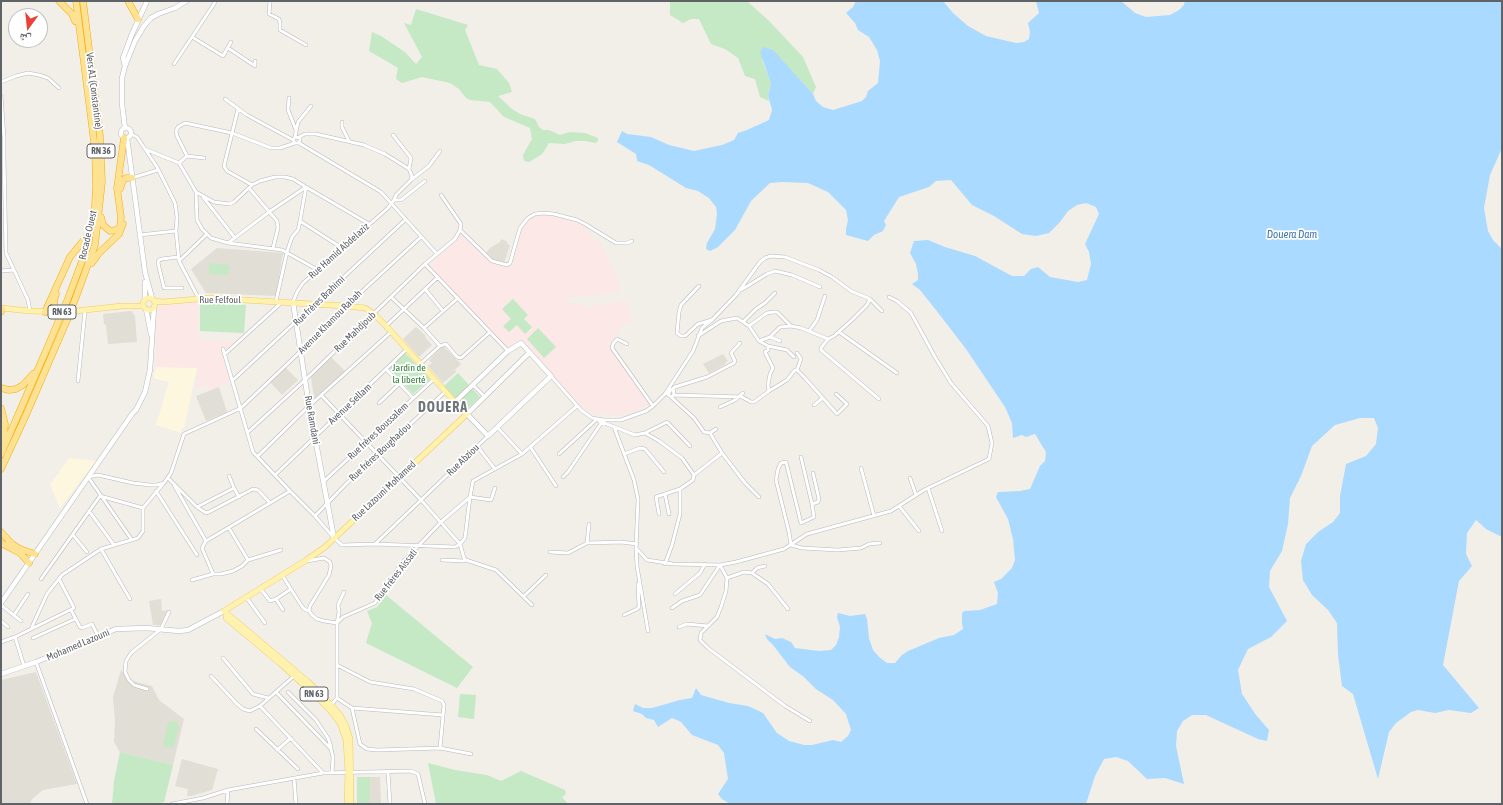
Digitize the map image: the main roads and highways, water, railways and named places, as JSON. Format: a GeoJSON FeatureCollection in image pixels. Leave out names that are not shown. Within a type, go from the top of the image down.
{"type":"FeatureCollection","features":[{"type":"Feature","properties":{"kind":"highway"},"geometry":{"type":"LineString","coordinates":[[59,1],[72,14],[79,32]]}},
{"type":"Feature","properties":{"kind":"highway","name":"Rocade Ouest"},"geometry":{"type":"LineString","coordinates":[[1,454],[45,352],[73,297],[90,232],[96,198],[96,163],[76,1]]}},
{"type":"Feature","properties":{"kind":"highway","name":"Vers A1 (Constantine)"},"geometry":{"type":"LineString","coordinates":[[73,297],[86,270],[95,245],[100,206],[102,171],[100,136],[83,1]]}},
{"type":"Feature","properties":{"kind":"highway"},"geometry":{"type":"LineString","coordinates":[[128,1],[138,19]]}},
{"type":"Feature","properties":{"kind":"highway"},"geometry":{"type":"LineString","coordinates":[[100,206],[103,225],[110,231],[116,230],[121,223],[117,188],[125,138]]}},
{"type":"Feature","properties":{"kind":"highway"},"geometry":{"type":"LineString","coordinates":[[120,196],[123,180],[126,178],[132,178]]}},
{"type":"Feature","properties":{"kind":"highway"},"geometry":{"type":"LineString","coordinates":[[86,270],[99,253],[119,234],[123,228],[124,220],[120,196],[117,188]]}},
{"type":"Feature","properties":{"kind":"highway"},"geometry":{"type":"LineString","coordinates":[[45,312],[70,257],[90,232]]}},
{"type":"Feature","properties":{"kind":"highway"},"geometry":{"type":"LineString","coordinates":[[55,312],[55,298],[72,260],[74,258],[78,258],[82,264]]}},
{"type":"Feature","properties":{"kind":"highway"},"geometry":{"type":"LineString","coordinates":[[1,468],[26,415],[67,320],[73,297]]}},
{"type":"Feature","properties":{"kind":"highway"},"geometry":{"type":"LineString","coordinates":[[1,388],[9,390],[23,385],[40,365]]}},
{"type":"Feature","properties":{"kind":"highway"},"geometry":{"type":"LineString","coordinates":[[1,408],[5,424],[1,445]]}},
{"type":"Feature","properties":{"kind":"highway"},"geometry":{"type":"LineString","coordinates":[[1,532],[12,544],[20,549],[35,554]]}},
{"type":"Feature","properties":{"kind":"highway"},"geometry":{"type":"LineString","coordinates":[[1,543],[15,550],[29,563]]}},
{"type":"Feature","properties":{"kind":"main road"},"geometry":{"type":"LineString","coordinates":[[125,66],[123,58],[138,19],[147,1]]}},
{"type":"Feature","properties":{"kind":"main road"},"geometry":{"type":"LineString","coordinates":[[1,604],[136,410],[142,398],[150,370],[154,303],[145,272],[125,138],[121,135],[121,132],[125,128],[122,78],[125,66],[141,31],[151,18],[186,1]]}},
{"type":"Feature","properties":{"kind":"main road"},"geometry":{"type":"LineString","coordinates":[[125,128],[130,129],[131,134],[130,137],[125,138]]}},
{"type":"Feature","properties":{"kind":"main road"},"geometry":{"type":"LineString","coordinates":[[145,272],[144,304],[152,340]]}},
{"type":"Feature","properties":{"kind":"main road"},"geometry":{"type":"LineString","coordinates":[[144,304],[148,297],[154,303]]}},
{"type":"Feature","properties":{"kind":"main road","name":"Rue Felfoul"},"geometry":{"type":"LineString","coordinates":[[154,303],[209,298],[279,301],[365,308],[374,314],[386,326],[455,402]]}},
{"type":"Feature","properties":{"kind":"main road","name":"Rue Ramdani"},"geometry":{"type":"LineString","coordinates":[[293,302],[305,380],[334,538]]}},
{"type":"Feature","properties":{"kind":"main road"},"geometry":{"type":"LineString","coordinates":[[144,304],[151,309],[154,303]]}},
{"type":"Feature","properties":{"kind":"main road","name":"RN 63"},"geometry":{"type":"LineString","coordinates":[[2,310],[45,312],[85,311],[144,304]]}},
{"type":"Feature","properties":{"kind":"main road"},"geometry":{"type":"LineString","coordinates":[[467,414],[455,402],[474,386],[508,352],[521,343],[529,353]]}},
{"type":"Feature","properties":{"kind":"main road","name":"Rue Abziou"},"geometry":{"type":"LineString","coordinates":[[467,414],[488,436],[551,376],[529,353]]}},
{"type":"Feature","properties":{"kind":"main road","name":"Rue Lazouni Mohamed"},"geometry":{"type":"LineString","coordinates":[[225,612],[260,588],[305,561],[334,538],[467,414],[529,353]]}},
{"type":"Feature","properties":{"kind":"main road"},"geometry":{"type":"LineString","coordinates":[[23,557],[24,569]]}},
{"type":"Feature","properties":{"kind":"main road"},"geometry":{"type":"LineString","coordinates":[[225,612],[307,681],[343,720],[348,732],[351,753],[347,804]]}},
{"type":"Feature","properties":{"kind":"main road","name":"RN 63"},"geometry":{"type":"LineString","coordinates":[[225,612],[226,618],[330,706]]}},
{"type":"Feature","properties":{"kind":"main road","name":"Mohamed Lazouni"},"geometry":{"type":"LineString","coordinates":[[1,674],[24,667],[116,629],[188,630],[225,612]]}},
{"type":"Feature","properties":{"kind":"main road"},"geometry":{"type":"LineString","coordinates":[[350,772],[351,804]]}},
{"type":"Feature","properties":{"kind":"water","name":"Douera Dam"},"geometry":{"type":"Polygon","coordinates":[[[856,1],[943,1],[953,13],[968,26],[986,36],[1016,43],[1024,42],[1029,39],[1030,32],[1028,23],[1039,13],[1036,1],[1121,1],[1135,13],[1146,17],[1170,15],[1179,10],[1184,5],[1185,1],[1502,1],[1502,148],[1490,175],[1484,208],[1488,231],[1493,240],[1502,249],[1502,537],[1486,529],[1476,520],[1467,533],[1466,554],[1472,566],[1459,581],[1443,665],[1479,708],[1471,713],[1449,710],[1435,713],[1418,710],[1411,712],[1396,723],[1389,732],[1378,779],[1353,694],[1342,686],[1338,655],[1337,623],[1328,610],[1312,595],[1303,580],[1301,561],[1306,544],[1318,532],[1333,522],[1340,513],[1340,496],[1346,464],[1366,456],[1376,444],[1378,428],[1374,418],[1360,418],[1335,425],[1312,446],[1301,476],[1290,498],[1288,524],[1282,551],[1270,571],[1269,587],[1287,621],[1271,637],[1248,649],[1238,670],[1242,694],[1256,715],[1269,730],[1267,741],[1258,739],[1206,715],[1192,715],[1183,721],[1177,731],[1176,746],[1184,784],[1165,778],[1147,779],[1128,761],[1116,757],[1104,759],[1095,776],[1086,804],[730,804],[722,799],[718,794],[728,779],[724,753],[718,745],[692,735],[681,722],[672,718],[658,727],[654,720],[646,718],[642,714],[633,711],[635,704],[643,708],[652,708],[692,698],[696,688],[701,695],[729,703],[748,706],[763,713],[777,733],[789,741],[804,745],[812,745],[833,740],[841,742],[848,736],[851,730],[846,714],[833,700],[816,689],[804,677],[790,667],[767,639],[765,634],[775,639],[782,638],[791,642],[795,648],[819,651],[831,650],[836,645],[839,637],[840,627],[837,617],[838,613],[850,616],[865,614],[869,638],[873,650],[887,663],[895,663],[908,651],[939,638],[954,635],[963,629],[962,613],[964,611],[980,610],[997,604],[998,593],[994,582],[1001,579],[1012,568],[1015,560],[1013,539],[1008,519],[996,497],[998,492],[1030,489],[1040,466],[1045,461],[1046,452],[1035,434],[1026,437],[1022,435],[1013,438],[1012,423],[1005,407],[966,349],[920,290],[912,284],[918,280],[918,274],[916,264],[910,253],[914,241],[928,240],[975,256],[1012,276],[1024,276],[1031,269],[1038,267],[1050,277],[1078,282],[1087,280],[1091,264],[1089,252],[1085,244],[1099,214],[1096,207],[1086,203],[1077,205],[1068,211],[1049,233],[1036,236],[1022,234],[994,216],[972,205],[951,180],[936,181],[929,187],[899,197],[884,221],[886,225],[883,231],[874,235],[868,241],[846,235],[848,220],[846,210],[828,192],[808,183],[770,183],[751,201],[735,230],[718,247],[710,251],[706,249],[707,243],[715,229],[717,214],[716,207],[709,198],[698,191],[686,188],[649,165],[637,161],[636,154],[617,142],[622,131],[627,134],[651,137],[669,145],[694,151],[722,145],[734,140],[738,133],[769,120],[772,110],[768,95],[771,84],[760,52],[764,47],[773,50],[813,94],[816,101],[823,107],[833,110],[862,101],[866,97],[868,91],[878,83],[880,61],[877,50],[869,37],[858,30],[855,23],[846,13],[853,7],[856,1]]]}},
{"type":"Feature","properties":{"kind":"district","name":"DOUERA"},"geometry":{"type":"Point","coordinates":[443,408]}},
{"type":"Feature","properties":{"kind":"park label","name":"Jardin de la liberté"},"geometry":{"type":"Point","coordinates":[409,374]}}]}
